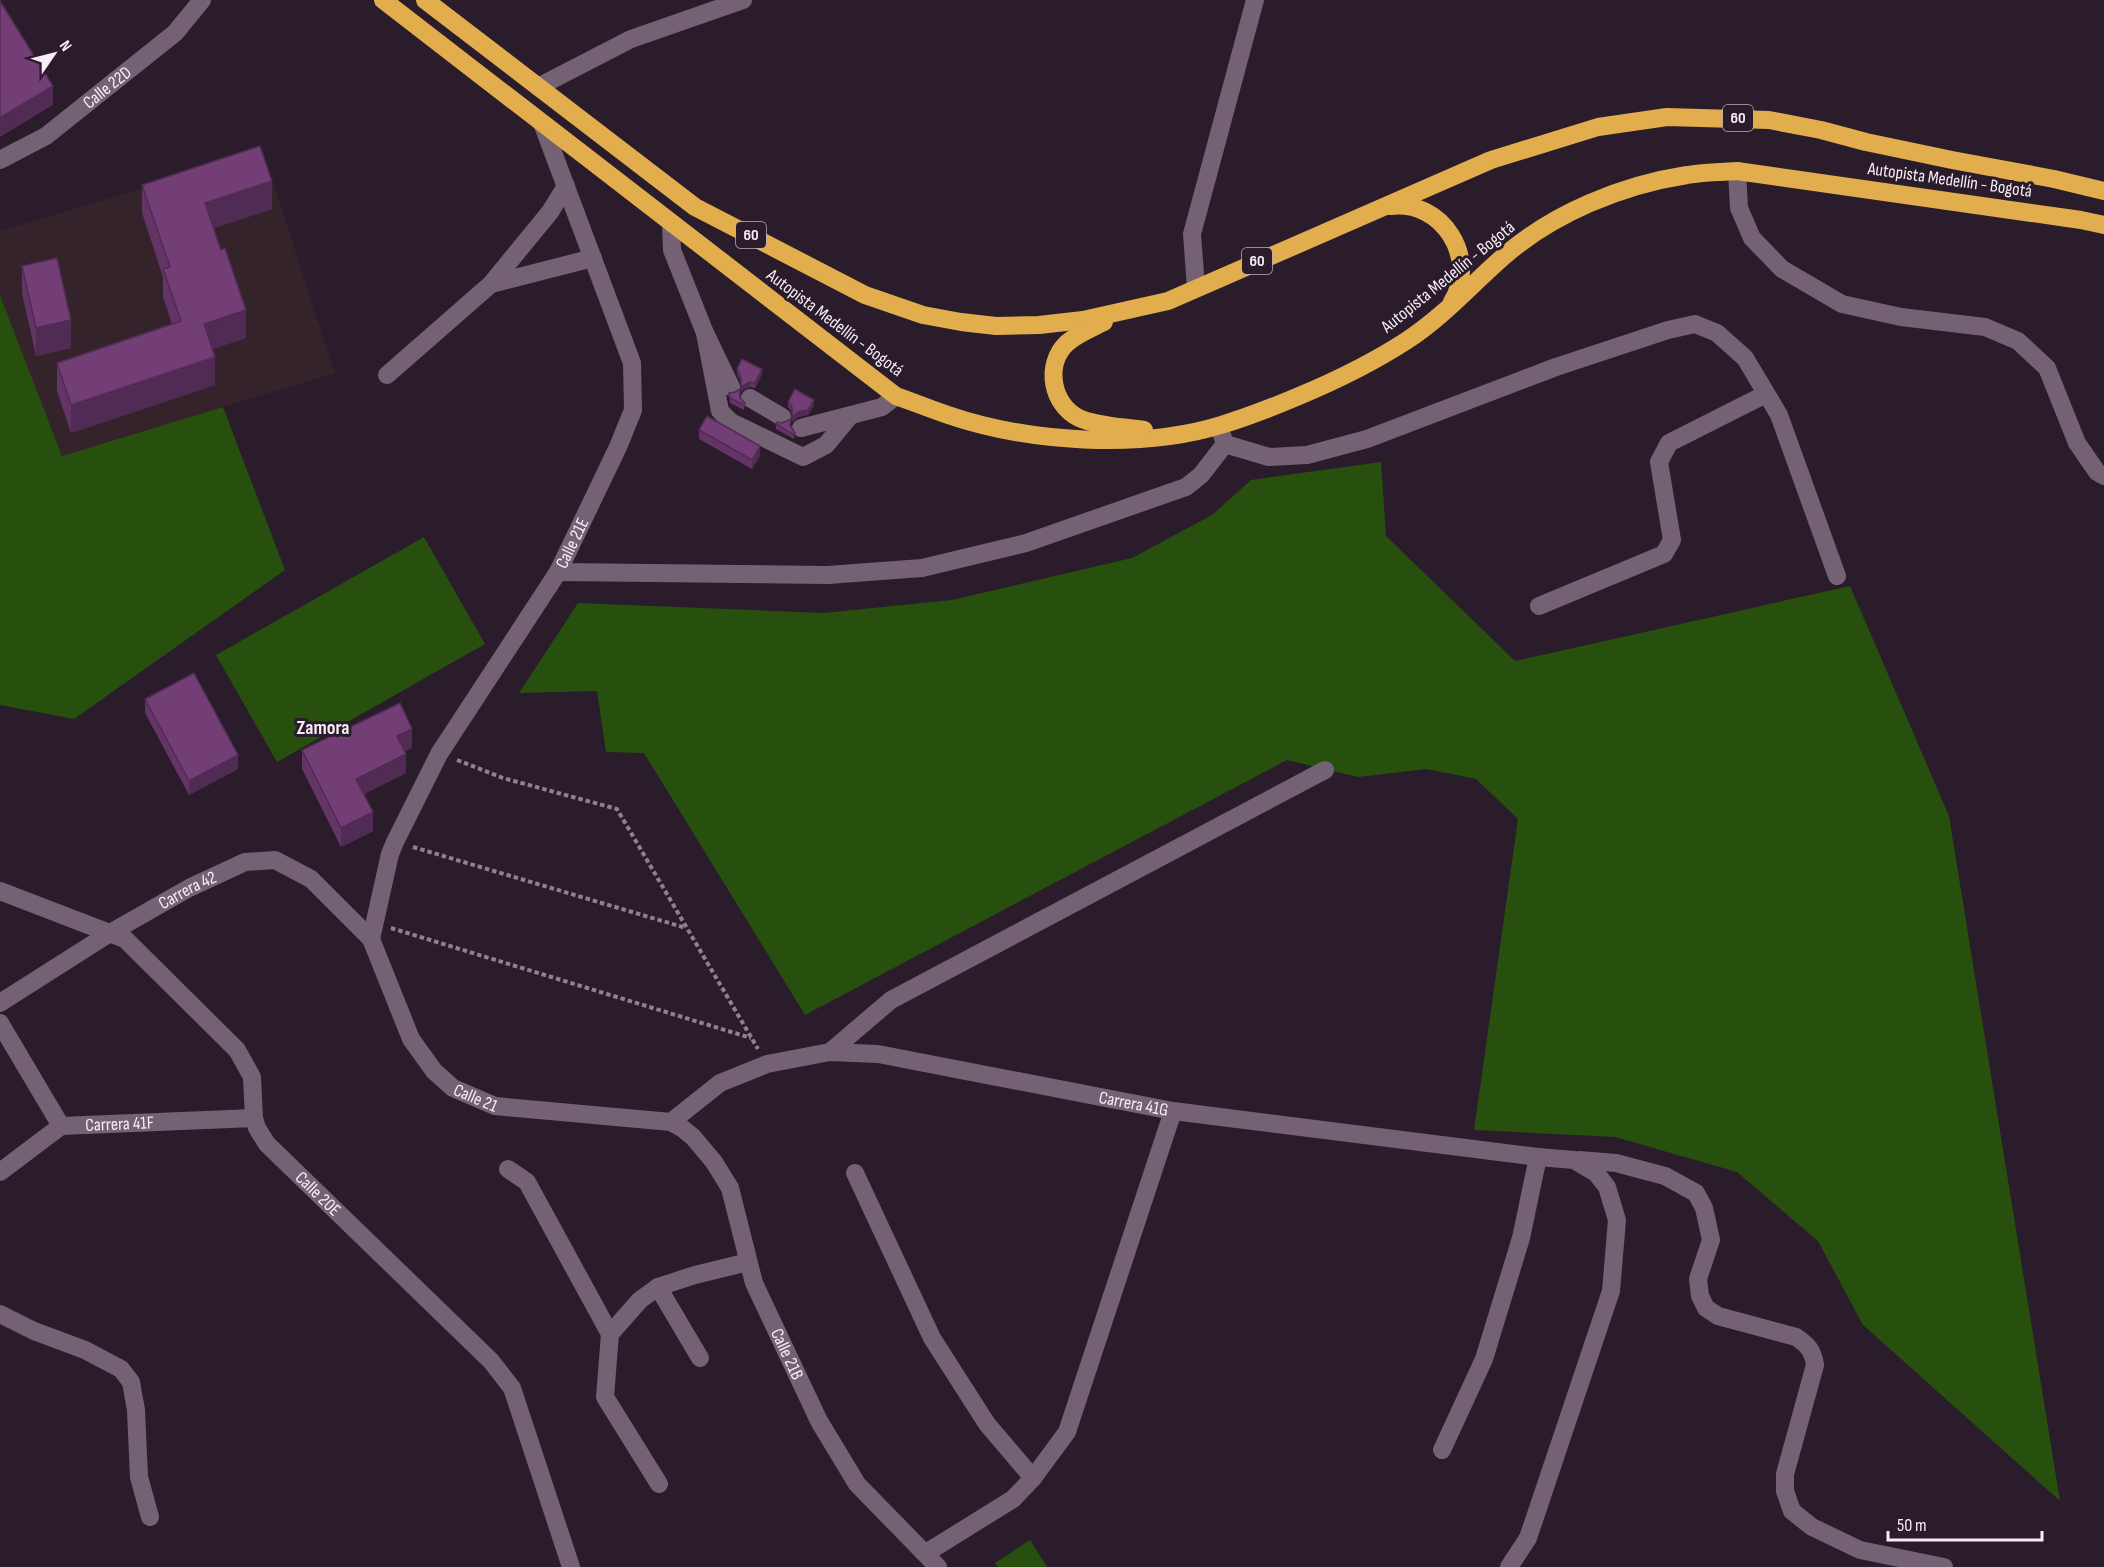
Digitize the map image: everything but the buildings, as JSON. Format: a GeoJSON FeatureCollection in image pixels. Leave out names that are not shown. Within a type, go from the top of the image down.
{"type":"FeatureCollection","features":[{"type":"Feature","properties":{"kind":"highway","name":"Autopista Medellín - Bogotá"},"geometry":{"type":"LineString","coordinates":[[383,0],[896,396],[949,416],[1004,430],[1060,438],[1117,440],[1174,436],[1220,426],[1278,405],[1362,366],[1406,341],[1446,310],[1505,255],[1559,217],[1616,192],[1687,175],[1737,171],[2104,225]]}},
{"type":"Feature","properties":{"kind":"highway","name":"Autopista Medellín - Bogotá"},"geometry":{"type":"LineString","coordinates":[[425,0],[695,207],[865,295],[891,305],[961,322],[996,326],[1039,326],[1083,320],[1168,301],[1491,160],[1598,127],[1667,117],[1769,120],[2104,191]]}},
{"type":"Feature","properties":{"kind":"highway"},"geometry":{"type":"LineString","coordinates":[[1379,208],[1400,205],[1420,209],[1438,219],[1452,234],[1460,253],[1462,273],[1457,293],[1446,310]]}},
{"type":"Feature","properties":{"kind":"highway"},"geometry":{"type":"LineString","coordinates":[[1132,308],[1067,343],[1055,363],[1054,384],[1058,397],[1068,411],[1081,419],[1174,436]]}},
{"type":"Feature","properties":{"kind":"street","name":"Calle 22D"},"geometry":{"type":"LineString","coordinates":[[0,160],[46,136],[175,33],[202,0]]}},
{"type":"Feature","properties":{"kind":"street"},"geometry":{"type":"LineString","coordinates":[[538,87],[631,39],[743,0]]}},
{"type":"Feature","properties":{"kind":"street"},"geometry":{"type":"LineString","coordinates":[[1196,288],[1192,234],[1255,0]]}},
{"type":"Feature","properties":{"kind":"street","name":"Calle 21E"},"geometry":{"type":"LineString","coordinates":[[372,931],[390,854],[439,754],[558,572],[618,447],[633,410],[632,363],[542,123]]}},
{"type":"Feature","properties":{"kind":"street"},"geometry":{"type":"LineString","coordinates":[[1737,171],[1739,208],[1752,238],[1782,269],[1842,304],[1900,317],[1985,327],[2018,341],[2047,368],[2077,442],[2097,472],[2104,476]]}},
{"type":"Feature","properties":{"kind":"street"},"geometry":{"type":"LineString","coordinates":[[387,375],[491,284],[550,212],[566,186]]}},
{"type":"Feature","properties":{"kind":"street"},"geometry":{"type":"LineString","coordinates":[[670,223],[672,250],[705,333],[731,387]]}},
{"type":"Feature","properties":{"kind":"street"},"geometry":{"type":"LineString","coordinates":[[491,284],[593,258]]}},
{"type":"Feature","properties":{"kind":"street"},"geometry":{"type":"LineString","coordinates":[[1225,444],[1269,457],[1307,455],[1367,439],[1556,367],[1668,330],[1695,324],[1717,333],[1745,358],[1779,415],[1837,576]]}},
{"type":"Feature","properties":{"kind":"street"},"geometry":{"type":"LineString","coordinates":[[705,333],[720,411],[731,423],[802,457],[826,445],[850,416]]}},
{"type":"Feature","properties":{"kind":"street"},"geometry":{"type":"LineString","coordinates":[[1539,606],[1664,554],[1672,540],[1659,462],[1670,443],[1766,394]]}},
{"type":"Feature","properties":{"kind":"street"},"geometry":{"type":"LineString","coordinates":[[801,428],[882,406],[896,396]]}},
{"type":"Feature","properties":{"kind":"street"},"geometry":{"type":"LineString","coordinates":[[750,398],[782,417]]}},
{"type":"Feature","properties":{"kind":"street"},"geometry":{"type":"LineString","coordinates":[[1220,426],[1225,444]]}},
{"type":"Feature","properties":{"kind":"street"},"geometry":{"type":"LineString","coordinates":[[558,572],[828,575],[922,568],[1026,543],[1186,487],[1201,475],[1225,444]]}},
{"type":"Feature","properties":{"kind":"street"},"geometry":{"type":"LineString","coordinates":[[830,1052],[891,1000],[1324,770]]}},
{"type":"Feature","properties":{"kind":"street","name":"Carrera 42"},"geometry":{"type":"LineString","coordinates":[[0,1003],[110,933],[189,888],[246,861],[275,860],[311,879],[372,931]]}},
{"type":"Feature","properties":{"kind":"street","name":"Calle 20E"},"geometry":{"type":"LineString","coordinates":[[0,891],[125,939],[237,1050],[252,1077],[256,1128],[267,1144],[491,1361],[512,1388],[571,1567]]}},
{"type":"Feature","properties":{"kind":"street","name":"Calle 21"},"geometry":{"type":"LineString","coordinates":[[372,931],[411,1039],[434,1071],[453,1088],[495,1106],[671,1122]]}},
{"type":"Feature","properties":{"kind":"street"},"geometry":{"type":"LineString","coordinates":[[0,1023],[62,1126]]}},
{"type":"Feature","properties":{"kind":"street","name":"Carrera 41G"},"geometry":{"type":"LineString","coordinates":[[671,1122],[720,1083],[767,1064],[830,1052],[878,1054],[1173,1111],[1574,1160],[1596,1173],[1607,1186],[1617,1220],[1611,1291],[1528,1538],[1509,1567]]}},
{"type":"Feature","properties":{"kind":"street"},"geometry":{"type":"LineString","coordinates":[[926,1553],[1013,1499],[1033,1478],[1067,1432],[1173,1111]]}},
{"type":"Feature","properties":{"kind":"street","name":"Carrera 41F"},"geometry":{"type":"LineString","coordinates":[[0,1172],[62,1126],[254,1118]]}},
{"type":"Feature","properties":{"kind":"street","name":"Calle 21B"},"geometry":{"type":"LineString","coordinates":[[671,1122],[693,1137],[714,1162],[730,1188],[754,1283],[819,1422],[857,1484],[938,1567]]}},
{"type":"Feature","properties":{"kind":"street"},"geometry":{"type":"LineString","coordinates":[[1442,1450],[1484,1359],[1521,1238],[1538,1157]]}},
{"type":"Feature","properties":{"kind":"street"},"geometry":{"type":"LineString","coordinates":[[1574,1160],[1616,1163],[1665,1176],[1696,1193],[1704,1208],[1711,1240],[1698,1279],[1700,1296],[1706,1308],[1718,1316],[1796,1337],[1807,1344],[1814,1354],[1815,1365],[1785,1474],[1785,1491],[1792,1511],[1812,1527],[1860,1550],[1944,1567]]}},
{"type":"Feature","properties":{"kind":"street"},"geometry":{"type":"LineString","coordinates":[[508,1169],[527,1182],[610,1334]]}},
{"type":"Feature","properties":{"kind":"street"},"geometry":{"type":"LineString","coordinates":[[855,1173],[932,1338],[987,1424],[1033,1478]]}},
{"type":"Feature","properties":{"kind":"street"},"geometry":{"type":"LineString","coordinates":[[659,1484],[605,1397],[610,1334],[640,1300],[658,1287],[748,1262]]}},
{"type":"Feature","properties":{"kind":"street"},"geometry":{"type":"LineString","coordinates":[[658,1287],[700,1358]]}},
{"type":"Feature","properties":{"kind":"street"},"geometry":{"type":"LineString","coordinates":[[0,1314],[34,1331],[85,1350],[121,1369],[131,1382],[136,1410],[139,1477],[150,1517]]}},
{"type":"Feature","properties":{"kind":"path"},"geometry":{"type":"LineString","coordinates":[[439,754],[503,778],[617,809],[767,1064]]}},
{"type":"Feature","properties":{"kind":"path"},"geometry":{"type":"LineString","coordinates":[[395,842],[686,928]]}},
{"type":"Feature","properties":{"kind":"path"},"geometry":{"type":"LineString","coordinates":[[372,931],[752,1038]]}},
{"type":"Feature","properties":{"kind":"shaded area"},"geometry":{"type":"Polygon","coordinates":[[[263,152],[335,373],[62,456],[0,295],[0,231],[263,152]]]}},
{"type":"Feature","properties":{"kind":"green space"},"geometry":{"type":"Polygon","coordinates":[[[0,295],[62,456],[223,407],[285,570],[74,719],[0,705],[0,295]]]}},
{"type":"Feature","properties":{"kind":"green space"},"geometry":{"type":"Polygon","coordinates":[[[1381,462],[1386,536],[1515,661],[1850,586],[1949,816],[2060,1501],[1863,1325],[1818,1241],[1737,1172],[1615,1137],[1474,1130],[1518,819],[1476,779],[1427,769],[1358,777],[1287,760],[805,1015],[644,753],[606,752],[597,691],[519,693],[578,603],[823,613],[952,600],[1132,558],[1212,515],[1251,480],[1381,462]]]}},
{"type":"Feature","properties":{"kind":"green space"},"geometry":{"type":"Polygon","coordinates":[[[424,537],[485,644],[277,762],[216,655],[424,537]]]}},
{"type":"Feature","properties":{"kind":"green space"},"geometry":{"type":"Polygon","coordinates":[[[1030,1540],[1047,1567],[998,1567],[995,1563],[1030,1540]]]}},
{"type":"Feature","properties":{"kind":"district","name":"Zamora"},"geometry":{"type":"Point","coordinates":[323,728]}}]}
